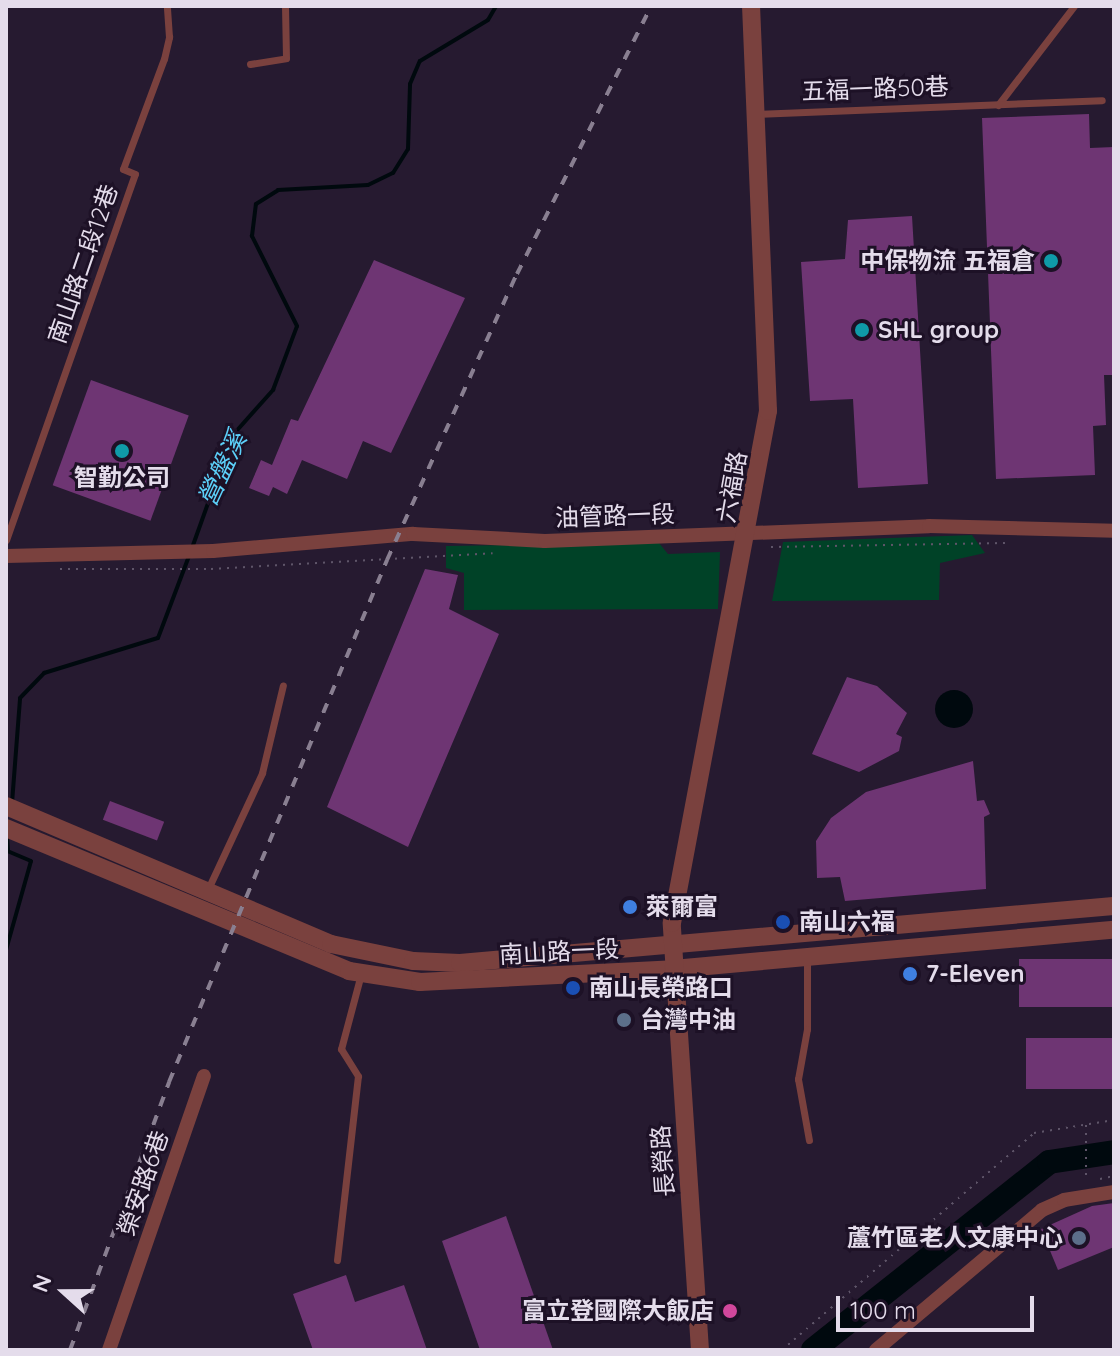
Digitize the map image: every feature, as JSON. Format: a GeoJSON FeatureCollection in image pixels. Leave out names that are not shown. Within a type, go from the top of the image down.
{"type":"FeatureCollection","features":[{"type":"Feature","properties":{"kind":"street","name":"六福路"},"geometry":{"type":"LineString","coordinates":[[673,969],[673,942],[768,411],[751,6]]}},
{"type":"Feature","properties":{"kind":"street","name":"油管路一段"},"geometry":{"type":"LineString","coordinates":[[6,556],[165,554],[413,534],[545,541],[746,540],[929,526],[1114,531]]}},
{"type":"Feature","properties":{"kind":"street","name":"南山路一段"},"geometry":{"type":"LineString","coordinates":[[7,807],[331,944],[413,961],[460,963],[673,942],[1114,906]]}},
{"type":"Feature","properties":{"kind":"street","name":"南山路一段"},"geometry":{"type":"LineString","coordinates":[[6,828],[361,973],[420,982],[673,969],[1114,930]]}},
{"type":"Feature","properties":{"kind":"street","name":"長榮路"},"geometry":{"type":"LineString","coordinates":[[673,969],[700,1350]]}},
{"type":"Feature","properties":{"kind":"street","name":"榮安路6巷"},"geometry":{"type":"LineString","coordinates":[[109,1350],[204,1076]]}},
{"type":"Feature","properties":{"kind":"street"},"geometry":{"type":"LineString","coordinates":[[876,1350],[1042,1210],[1064,1200],[1114,1192]]}},
{"type":"Feature","properties":{"kind":"lane","name":"南山路二段12巷"},"geometry":{"type":"LineString","coordinates":[[6,540],[135,174],[123,169],[164,59],[167,6]]}},
{"type":"Feature","properties":{"kind":"lane"},"geometry":{"type":"LineString","coordinates":[[250,64],[286,58],[285,6]]}},
{"type":"Feature","properties":{"kind":"lane"},"geometry":{"type":"LineString","coordinates":[[998,105],[1074,6]]}},
{"type":"Feature","properties":{"kind":"lane","name":"五福一路50巷"},"geometry":{"type":"LineString","coordinates":[[754,114],[1102,100]]}},
{"type":"Feature","properties":{"kind":"lane"},"geometry":{"type":"LineString","coordinates":[[206,892],[262,773],[283,685]]}},
{"type":"Feature","properties":{"kind":"lane"},"geometry":{"type":"LineString","coordinates":[[807,957],[807,1029],[798,1079],[809,1140]]}},
{"type":"Feature","properties":{"kind":"lane"},"geometry":{"type":"LineString","coordinates":[[337,1260],[358,1076],[341,1049],[361,973]]}},
{"type":"Feature","properties":{"kind":"path"},"geometry":{"type":"LineString","coordinates":[[746,540],[857,549],[1008,543]]}},
{"type":"Feature","properties":{"kind":"path"},"geometry":{"type":"LineString","coordinates":[[49,569],[160,571],[500,553]]}},
{"type":"Feature","properties":{"kind":"path"},"geometry":{"type":"LineString","coordinates":[[782,1350],[1034,1133],[1114,1120]]}},
{"type":"Feature","properties":{"kind":"path"},"geometry":{"type":"LineString","coordinates":[[1086,1125],[1086,1183]]}},
{"type":"Feature","properties":{"kind":"green space"},"geometry":{"type":"Polygon","coordinates":[[[972,535],[985,553],[940,563],[939,600],[772,601],[783,542],[972,535]]]}},
{"type":"Feature","properties":{"kind":"green space"},"geometry":{"type":"Polygon","coordinates":[[[659,543],[668,554],[720,552],[718,609],[464,610],[464,573],[446,568],[446,546],[659,543]]]}},
{"type":"Feature","properties":{"kind":"shaded area"},"geometry":{"type":"Polygon","coordinates":[[[954,690],[967,696],[973,709],[967,722],[954,728],[941,722],[935,709],[941,696],[954,690]]]}},
{"type":"Feature","properties":{"kind":"building","name":"中保物流 五福倉"},"geometry":{"type":"Polygon","coordinates":[[[1089,114],[1090,148],[1114,147],[1114,375],[1104,375],[1106,425],[1093,426],[1095,475],[996,479],[982,118],[1089,114]]]}},
{"type":"Feature","properties":{"kind":"building","name":"SHL group"},"geometry":{"type":"Polygon","coordinates":[[[912,216],[928,484],[858,488],[853,399],[810,401],[801,262],[845,259],[848,220],[912,216]]]}},
{"type":"Feature","properties":{"kind":"building"},"geometry":{"type":"Polygon","coordinates":[[[374,260],[465,298],[391,453],[363,441],[347,479],[302,460],[287,494],[273,487],[269,496],[249,488],[261,460],[272,465],[291,419],[298,421],[374,260]]]}},
{"type":"Feature","properties":{"kind":"building","name":"智勤公司"},"geometry":{"type":"Polygon","coordinates":[[[91,380],[189,416],[150,521],[53,485],[91,380]]]}},
{"type":"Feature","properties":{"kind":"building"},"geometry":{"type":"Polygon","coordinates":[[[425,569],[458,575],[449,609],[499,634],[408,847],[327,807],[425,569]]]}},
{"type":"Feature","properties":{"kind":"building"},"geometry":{"type":"Polygon","coordinates":[[[847,677],[877,686],[907,713],[896,734],[902,737],[899,751],[859,772],[812,754],[847,677]]]}},
{"type":"Feature","properties":{"kind":"building"},"geometry":{"type":"Polygon","coordinates":[[[973,761],[977,801],[984,800],[990,814],[984,817],[986,889],[845,901],[840,877],[817,878],[816,841],[831,818],[866,792],[973,761]]]}},
{"type":"Feature","properties":{"kind":"building"},"geometry":{"type":"Polygon","coordinates":[[[110,801],[164,822],[157,840],[103,820],[110,801]]]}},
{"type":"Feature","properties":{"kind":"building"},"geometry":{"type":"Polygon","coordinates":[[[1019,959],[1114,959],[1114,1007],[1019,1007],[1019,959]]]}},
{"type":"Feature","properties":{"kind":"building"},"geometry":{"type":"Polygon","coordinates":[[[1026,1038],[1114,1038],[1114,1089],[1026,1089],[1026,1038]]]}},
{"type":"Feature","properties":{"kind":"building","name":"蘆竹區老人文康中心"},"geometry":{"type":"Polygon","coordinates":[[[1114,1203],[1114,1247],[1058,1270],[1041,1229],[1092,1206],[1114,1203]]]}},
{"type":"Feature","properties":{"kind":"building"},"geometry":{"type":"Polygon","coordinates":[[[506,1216],[553,1350],[480,1350],[442,1241],[506,1216]]]}},
{"type":"Feature","properties":{"kind":"building"},"geometry":{"type":"Polygon","coordinates":[[[346,1275],[355,1302],[404,1285],[427,1350],[313,1350],[293,1294],[346,1275]]]}},
{"type":"Feature","properties":{"kind":"waterway","name":"營盤溪"},"geometry":{"type":"LineString","coordinates":[[192,548],[232,436],[273,390],[297,326],[252,236],[256,204],[278,190],[368,185],[393,173],[408,149],[410,84],[420,61],[488,20],[496,6]]}},
{"type":"Feature","properties":{"kind":"waterway","name":"營盤溪"},"geometry":{"type":"LineString","coordinates":[[12,803],[20,698],[44,673],[158,638],[189,556]]}},
{"type":"Feature","properties":{"kind":"waterway","name":"營盤溪"},"geometry":{"type":"LineString","coordinates":[[6,950],[31,861],[8,851],[7,835]]}},
{"type":"Feature","properties":{"kind":"waterway"},"geometry":{"type":"LineString","coordinates":[[813,1350],[1049,1162],[1114,1152]]}},
{"type":"Feature","properties":{"kind":"railway"},"geometry":{"type":"LineString","coordinates":[[70,1350],[169,1082],[387,560],[517,274],[651,6]]}},
{"type":"Feature","properties":{"kind":"place","name":"中保物流 五福倉"},"geometry":{"type":"Point","coordinates":[1051,261]}},
{"type":"Feature","properties":{"kind":"place","name":"SHL group"},"geometry":{"type":"Point","coordinates":[862,330]}},
{"type":"Feature","properties":{"kind":"place","name":"智勤公司"},"geometry":{"type":"Point","coordinates":[122,451]}},
{"type":"Feature","properties":{"kind":"place","name":"萊爾富"},"geometry":{"type":"Point","coordinates":[630,907]}},
{"type":"Feature","properties":{"kind":"place","name":"南山六福"},"geometry":{"type":"Point","coordinates":[783,922]}},
{"type":"Feature","properties":{"kind":"place","name":"7-Eleven"},"geometry":{"type":"Point","coordinates":[910,974]}},
{"type":"Feature","properties":{"kind":"place","name":"南山長榮路口"},"geometry":{"type":"Point","coordinates":[573,988]}},
{"type":"Feature","properties":{"kind":"place","name":"台灣中油"},"geometry":{"type":"Point","coordinates":[624,1020]}},
{"type":"Feature","properties":{"kind":"place","name":"蘆竹區老人文康中心"},"geometry":{"type":"Point","coordinates":[1079,1238]}},
{"type":"Feature","properties":{"kind":"place","name":"富立登國際大飯店"},"geometry":{"type":"Point","coordinates":[730,1311]}}]}
